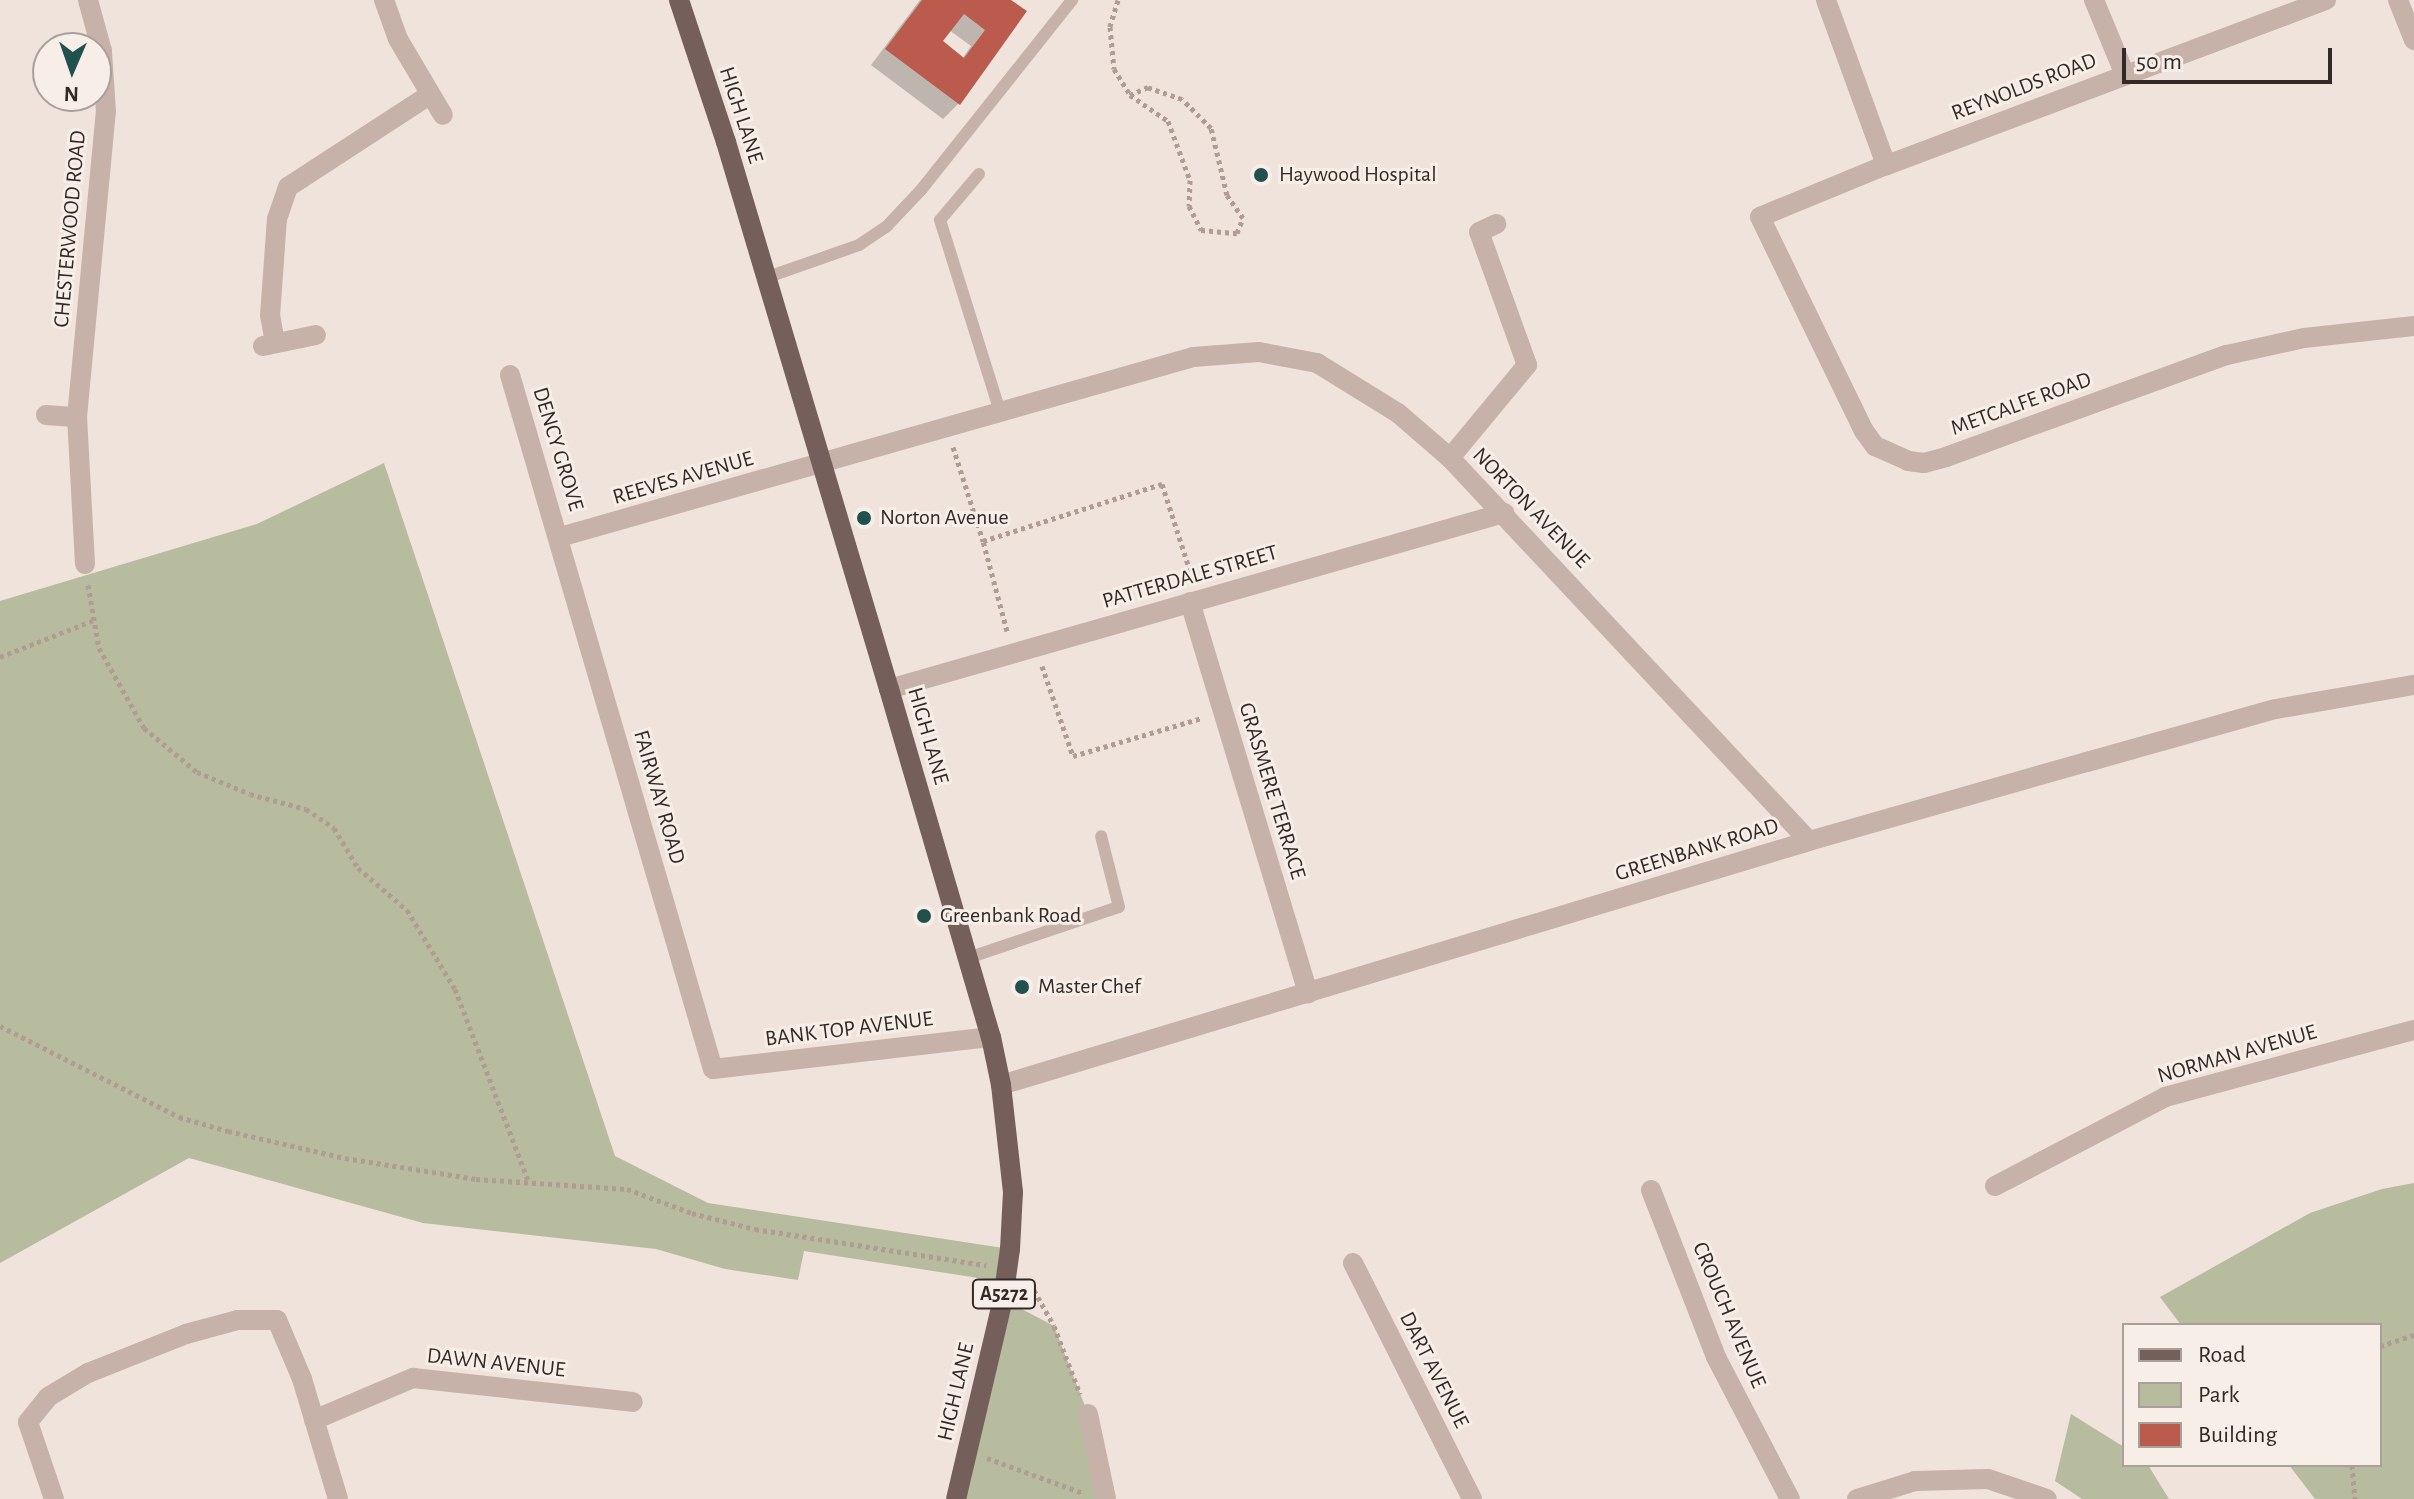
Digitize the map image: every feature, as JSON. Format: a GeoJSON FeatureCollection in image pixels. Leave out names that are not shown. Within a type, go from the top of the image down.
{"type":"FeatureCollection","features":[{"type":"Feature","properties":{"kind":"main road","name":"HIGH LANE"},"geometry":{"type":"LineString","coordinates":[[679,0],[889,689],[991,1037],[1001,1085],[1013,1192],[1008,1258],[1003,1299],[956,1499]]}},
{"type":"Feature","properties":{"kind":"street","name":"CHESTERWOOD ROAD"},"geometry":{"type":"LineString","coordinates":[[85,564],[77,417],[106,112],[102,51],[88,0]]}},
{"type":"Feature","properties":{"kind":"street"},"geometry":{"type":"LineString","coordinates":[[384,0],[398,39],[443,115]]}},
{"type":"Feature","properties":{"kind":"street"},"geometry":{"type":"LineString","coordinates":[[1826,0],[1886,165]]}},
{"type":"Feature","properties":{"kind":"street"},"geometry":{"type":"LineString","coordinates":[[2094,0],[2125,75]]}},
{"type":"Feature","properties":{"kind":"street","name":"REYNOLDS ROAD"},"geometry":{"type":"LineString","coordinates":[[1768,236],[1760,217],[1886,165],[2326,0]]}},
{"type":"Feature","properties":{"kind":"street"},"geometry":{"type":"LineString","coordinates":[[2398,0],[2414,40]]}},
{"type":"Feature","properties":{"kind":"street"},"geometry":{"type":"LineString","coordinates":[[316,335],[269,344],[277,219],[288,187],[429,95]]}},
{"type":"Feature","properties":{"kind":"street"},"geometry":{"type":"LineString","coordinates":[[1450,458],[1527,365],[1479,232],[1496,224]]}},
{"type":"Feature","properties":{"kind":"street","name":"METCALFE ROAD"},"geometry":{"type":"LineString","coordinates":[[1768,236],[1864,431],[1875,446],[1908,461],[1924,463],[1946,457],[2227,355],[2304,338],[2414,326]]}},
{"type":"Feature","properties":{"kind":"street","name":"NORTON AVENUE"},"geometry":{"type":"LineString","coordinates":[[820,465],[1193,357],[1259,352],[1317,363],[1398,413],[1450,458],[1809,841]]}},
{"type":"Feature","properties":{"kind":"street","name":"DENCY GROVE"},"geometry":{"type":"LineString","coordinates":[[510,375],[560,537]]}},
{"type":"Feature","properties":{"kind":"street"},"geometry":{"type":"LineString","coordinates":[[46,415],[77,417]]}},
{"type":"Feature","properties":{"kind":"street","name":"REEVES AVENUE"},"geometry":{"type":"LineString","coordinates":[[560,537],[820,465]]}},
{"type":"Feature","properties":{"kind":"street","name":"PATTERDALE STREET"},"geometry":{"type":"LineString","coordinates":[[889,689],[1504,513]]}},
{"type":"Feature","properties":{"kind":"street","name":"FAIRWAY ROAD"},"geometry":{"type":"LineString","coordinates":[[560,537],[713,1069]]}},
{"type":"Feature","properties":{"kind":"street","name":"GRASMERE TERRACE"},"geometry":{"type":"LineString","coordinates":[[1195,601],[1223,711],[1308,994]]}},
{"type":"Feature","properties":{"kind":"street","name":"GREENBANK ROAD"},"geometry":{"type":"LineString","coordinates":[[1001,1085],[1809,841],[2276,709],[2414,685]]}},
{"type":"Feature","properties":{"kind":"street","name":"NORMAN AVENUE"},"geometry":{"type":"LineString","coordinates":[[1995,1186],[2165,1097],[2414,1030]]}},
{"type":"Feature","properties":{"kind":"street","name":"BANK TOP AVENUE"},"geometry":{"type":"LineString","coordinates":[[713,1069],[991,1037]]}},
{"type":"Feature","properties":{"kind":"street","name":"CROUCH AVENUE"},"geometry":{"type":"LineString","coordinates":[[1651,1190],[1716,1357],[1790,1499]]}},
{"type":"Feature","properties":{"kind":"street","name":"DART AVENUE"},"geometry":{"type":"LineString","coordinates":[[1353,1263],[1472,1499]]}},
{"type":"Feature","properties":{"kind":"street"},"geometry":{"type":"LineString","coordinates":[[54,1499],[28,1422],[48,1397],[88,1373],[186,1334],[238,1320],[277,1320],[314,1420],[338,1499]]}},
{"type":"Feature","properties":{"kind":"street","name":"DAWN AVENUE"},"geometry":{"type":"LineString","coordinates":[[314,1420],[413,1378],[633,1402]]}},
{"type":"Feature","properties":{"kind":"street"},"geometry":{"type":"LineString","coordinates":[[1088,1414],[1106,1499]]}},
{"type":"Feature","properties":{"kind":"street"},"geometry":{"type":"LineString","coordinates":[[1857,1499],[1915,1481],[1988,1479],[2047,1499]]}},
{"type":"Feature","properties":{"kind":"lane"},"geometry":{"type":"LineString","coordinates":[[765,278],[859,245],[887,226],[921,190],[1072,0]]}},
{"type":"Feature","properties":{"kind":"lane"},"geometry":{"type":"LineString","coordinates":[[979,174],[940,220],[1000,411]]}},
{"type":"Feature","properties":{"kind":"lane"},"geometry":{"type":"LineString","coordinates":[[968,958],[1119,907],[1101,836]]}},
{"type":"Feature","properties":{"kind":"path"},"geometry":{"type":"LineString","coordinates":[[1118,0],[1110,27],[1114,69],[1130,95],[1168,121],[1190,180],[1189,206],[1201,230],[1237,233],[1243,218],[1227,195],[1211,128],[1182,99],[1148,87],[1130,95]]}},
{"type":"Feature","properties":{"kind":"path"},"geometry":{"type":"LineString","coordinates":[[947,427],[983,541],[1013,653]]}},
{"type":"Feature","properties":{"kind":"path"},"geometry":{"type":"LineString","coordinates":[[983,541],[1162,484],[1195,601]]}},
{"type":"Feature","properties":{"kind":"path"},"geometry":{"type":"LineString","coordinates":[[85,564],[99,648],[144,728],[197,772],[250,794],[306,809],[334,828],[358,868],[407,910],[455,989],[528,1180]]}},
{"type":"Feature","properties":{"kind":"path"},"geometry":{"type":"LineString","coordinates":[[0,657],[94,620]]}},
{"type":"Feature","properties":{"kind":"path"},"geometry":{"type":"LineString","coordinates":[[1035,647],[1073,756],[1223,711]]}},
{"type":"Feature","properties":{"kind":"path"},"geometry":{"type":"LineString","coordinates":[[0,1026],[179,1117],[345,1158],[476,1179],[528,1180],[627,1189],[692,1213],[755,1229],[1008,1258],[1054,1326],[1088,1414]]}},
{"type":"Feature","properties":{"kind":"path"},"geometry":{"type":"LineString","coordinates":[[2382,1345],[2414,1335]]}},
{"type":"Feature","properties":{"kind":"path"},"geometry":{"type":"LineString","coordinates":[[967,1450],[1084,1494]]}},
{"type":"Feature","properties":{"kind":"path"},"geometry":{"type":"LineString","coordinates":[[2352,1467],[2355,1499]]}},
{"type":"Feature","properties":{"kind":"green space"},"geometry":{"type":"Polygon","coordinates":[[[384,463],[615,1156],[708,1203],[1010,1249],[1004,1282],[804,1251],[798,1280],[725,1269],[656,1249],[423,1223],[189,1158],[0,1263],[0,601],[257,524],[384,463]]]}},
{"type":"Feature","properties":{"kind":"green space"},"geometry":{"type":"Polygon","coordinates":[[[2414,1183],[2414,1499],[2315,1499],[2291,1467],[2382,1467],[2382,1323],[2180,1323],[2160,1297],[2310,1213],[2382,1189],[2414,1183]]]}},
{"type":"Feature","properties":{"kind":"green space"},"geometry":{"type":"Polygon","coordinates":[[[1003,1299],[1054,1326],[1088,1414],[1106,1499],[956,1499],[1003,1299]]]}},
{"type":"Feature","properties":{"kind":"green space"},"geometry":{"type":"Polygon","coordinates":[[[2071,1414],[2122,1446],[2122,1467],[2149,1467],[2169,1499],[2082,1499],[2055,1481],[2071,1414]]]}},
{"type":"Feature","properties":{"kind":"building"},"geometry":{"type":"Polygon","coordinates":[[[922,0],[1011,0],[1027,11],[960,105],[885,49],[922,0]],[[964,14],[943,41],[964,58],[985,30],[964,14]]]}},
{"type":"Feature","properties":{"kind":"place","name":"Haywood Hospital"},"geometry":{"type":"Point","coordinates":[1261,175]}},
{"type":"Feature","properties":{"kind":"place","name":"Norton Avenue"},"geometry":{"type":"Point","coordinates":[864,518]}},
{"type":"Feature","properties":{"kind":"place","name":"Greenbank Road"},"geometry":{"type":"Point","coordinates":[924,916]}},
{"type":"Feature","properties":{"kind":"place","name":"Master Chef"},"geometry":{"type":"Point","coordinates":[1022,987]}}]}
